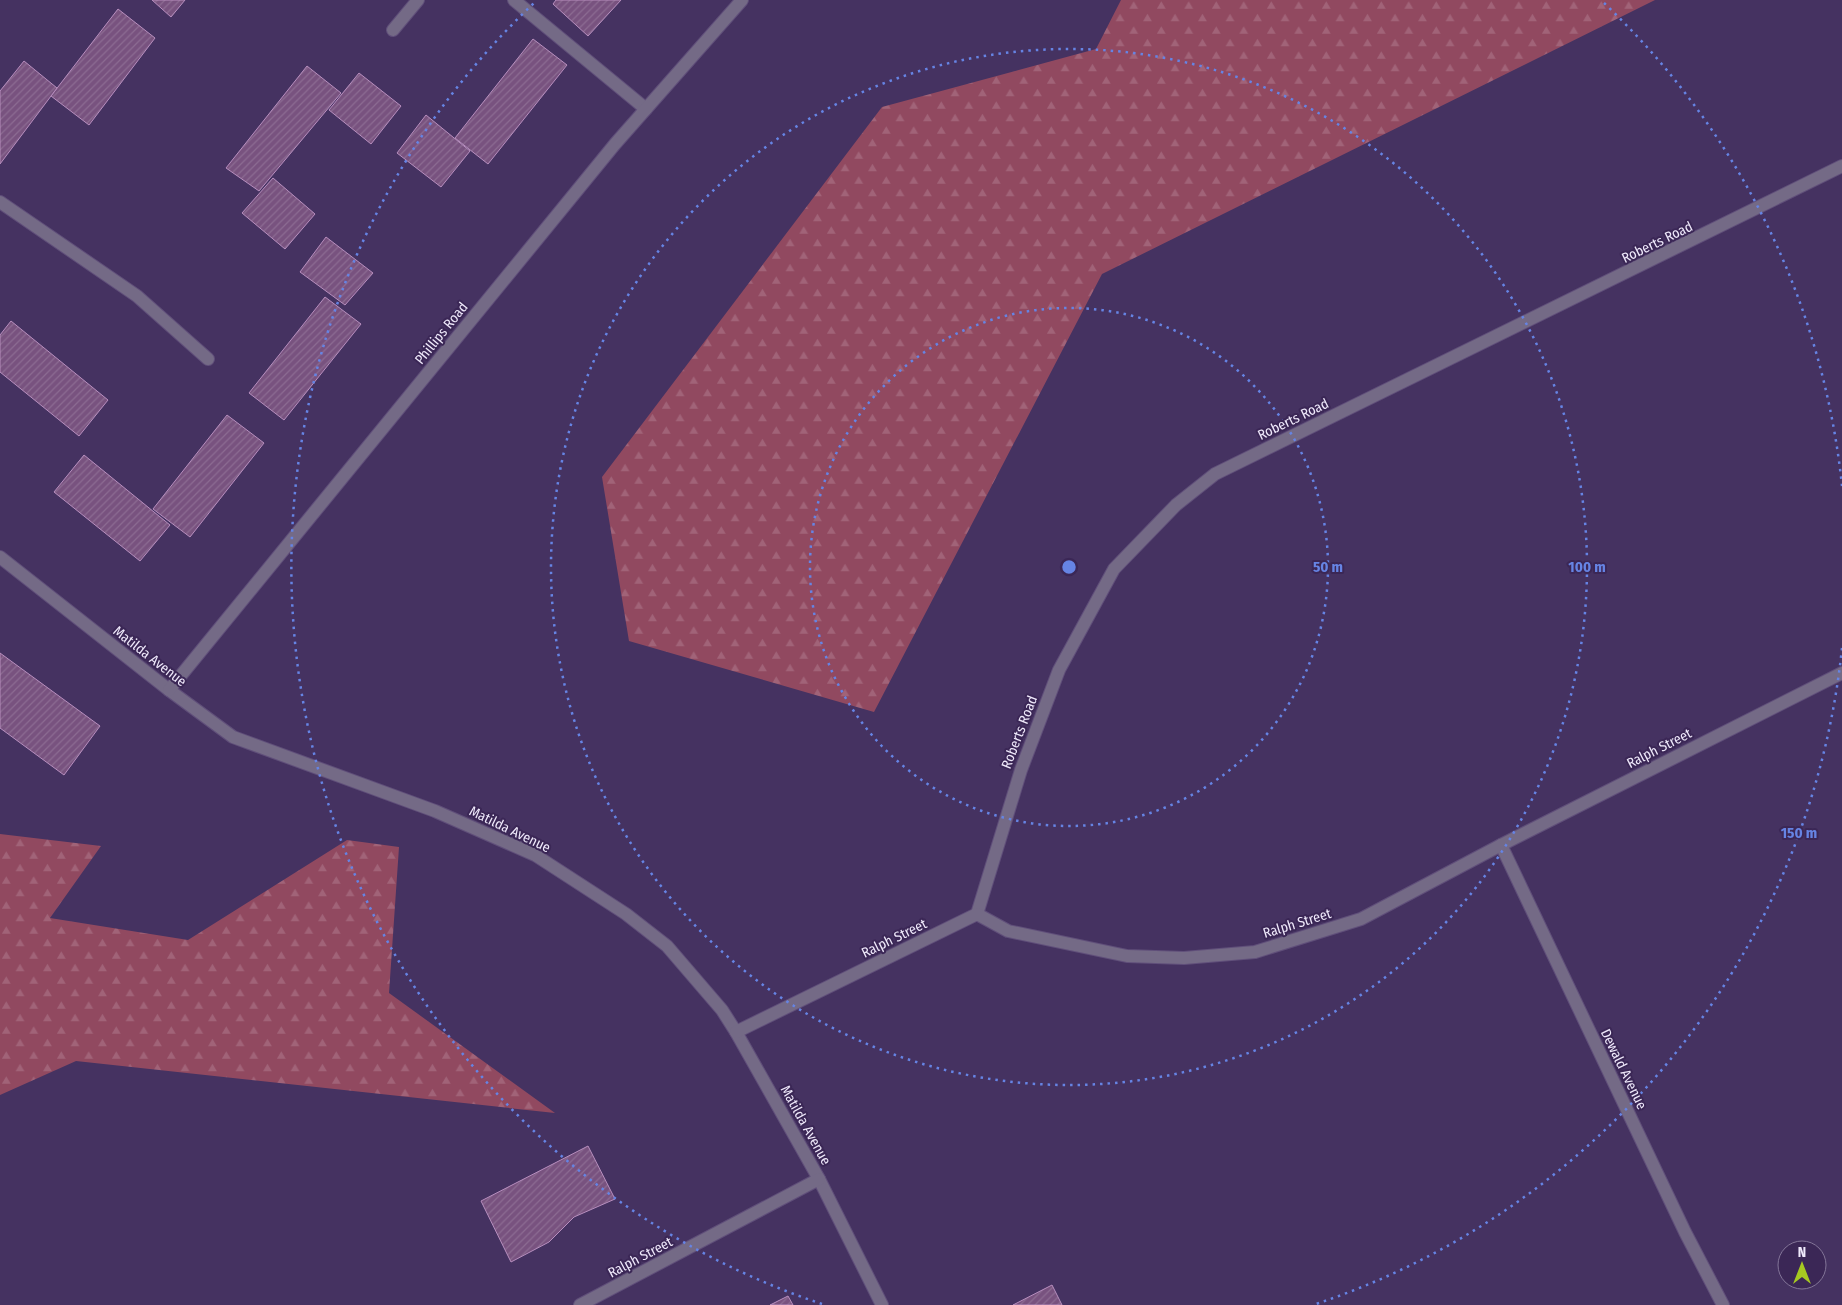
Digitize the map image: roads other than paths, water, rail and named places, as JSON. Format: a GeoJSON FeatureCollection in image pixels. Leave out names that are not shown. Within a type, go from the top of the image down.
{"type":"FeatureCollection","features":[{"type":"Feature","properties":{"kind":"street"},"geometry":{"type":"LineString","coordinates":[[393,30],[418,0]]}},
{"type":"Feature","properties":{"kind":"street"},"geometry":{"type":"LineString","coordinates":[[514,0],[646,109]]}},
{"type":"Feature","properties":{"kind":"street","name":"Phillips Road"},"geometry":{"type":"LineString","coordinates":[[169,690],[646,109],[742,0]]}},
{"type":"Feature","properties":{"kind":"street","name":"Roberts Road"},"geometry":{"type":"LineString","coordinates":[[977,914],[1021,770],[1059,670],[1114,569],[1176,505],[1215,474],[1842,166]]}},
{"type":"Feature","properties":{"kind":"street"},"geometry":{"type":"LineString","coordinates":[[0,202],[137,296],[208,359]]}},
{"type":"Feature","properties":{"kind":"street","name":"Matilda Avenue"},"geometry":{"type":"LineString","coordinates":[[0,557],[169,690],[233,737],[435,810],[535,855],[626,914],[667,946],[722,1010],[736,1032],[819,1179],[882,1305]]}},
{"type":"Feature","properties":{"kind":"street","name":"Ralph Street"},"geometry":{"type":"LineString","coordinates":[[736,1032],[977,914],[1008,931],[1126,956],[1184,958],[1255,952],[1361,919],[1501,845],[1842,673]]}},
{"type":"Feature","properties":{"kind":"street","name":"Dewald Avenue"},"geometry":{"type":"LineString","coordinates":[[1501,845],[1681,1223],[1723,1305]]}},
{"type":"Feature","properties":{"kind":"street","name":"Ralph Street"},"geometry":{"type":"LineString","coordinates":[[580,1305],[819,1179]]}}]}
